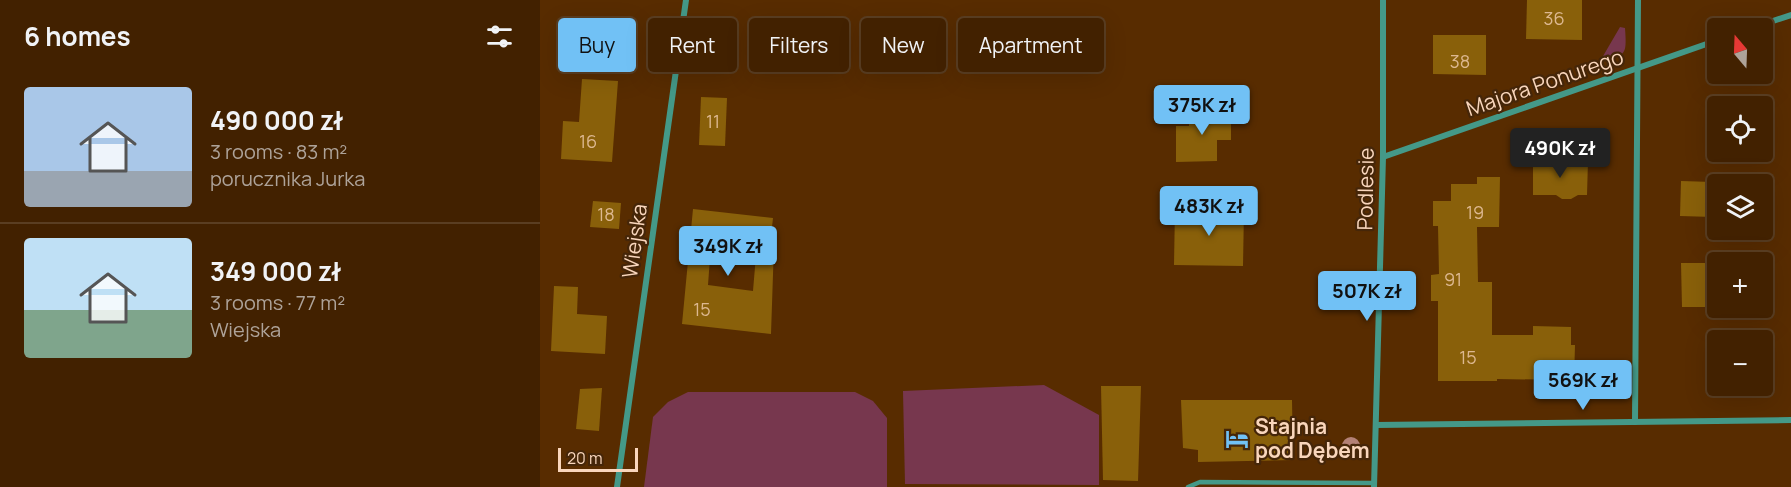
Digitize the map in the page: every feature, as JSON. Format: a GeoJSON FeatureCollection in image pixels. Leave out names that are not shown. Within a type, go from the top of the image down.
{"type":"FeatureCollection","features":[{"type":"Feature","properties":{"kind":"street","name":"Wiejska"},"geometry":{"type":"LineString","coordinates":[[617,487],[686,0]]}},
{"type":"Feature","properties":{"kind":"street","name":"Podlesie"},"geometry":{"type":"LineString","coordinates":[[1374,485],[1383,157],[1383,0]]}},
{"type":"Feature","properties":{"kind":"street"},"geometry":{"type":"LineString","coordinates":[[1635,422],[1638,0]]}},
{"type":"Feature","properties":{"kind":"street"},"geometry":{"type":"LineString","coordinates":[[1773,21],[1791,15]]}},
{"type":"Feature","properties":{"kind":"street","name":"Majora Ponurego"},"geometry":{"type":"LineString","coordinates":[[1383,157],[1707,44]]}},
{"type":"Feature","properties":{"kind":"street"},"geometry":{"type":"LineString","coordinates":[[1376,425],[1791,420]]}},
{"type":"Feature","properties":{"kind":"lane"},"geometry":{"type":"LineString","coordinates":[[1188,487],[1200,482],[1374,485]]}},
{"type":"Feature","properties":{"kind":"shaded area"},"geometry":{"type":"Polygon","coordinates":[[[1620,27],[1625,28],[1626,44],[1623,53],[1599,63],[1620,27]]]}},
{"type":"Feature","properties":{"kind":"shaded area"},"geometry":{"type":"Polygon","coordinates":[[[1044,385],[1099,415],[1099,485],[905,484],[903,391],[1044,385]]]}},
{"type":"Feature","properties":{"kind":"shaded area"},"geometry":{"type":"Polygon","coordinates":[[[688,392],[855,392],[873,401],[887,418],[887,487],[644,487],[653,417],[668,402],[688,392]]]}},
{"type":"Feature","properties":{"kind":"building"},"geometry":{"type":"Polygon","coordinates":[[[1527,0],[1582,0],[1582,40],[1526,39],[1527,0]]]}},
{"type":"Feature","properties":{"kind":"building"},"geometry":{"type":"Polygon","coordinates":[[[1433,35],[1486,35],[1486,75],[1433,74],[1433,35]]]}},
{"type":"Feature","properties":{"kind":"building"},"geometry":{"type":"Polygon","coordinates":[[[582,79],[618,81],[612,162],[561,159],[563,121],[579,122],[582,79]]]}},
{"type":"Feature","properties":{"kind":"building"},"geometry":{"type":"Polygon","coordinates":[[[701,97],[727,98],[725,146],[699,145],[701,97]]]}},
{"type":"Feature","properties":{"kind":"building"},"geometry":{"type":"Polygon","coordinates":[[[1189,112],[1231,112],[1231,140],[1217,140],[1217,161],[1176,162],[1176,126],[1189,126],[1189,112]]]}},
{"type":"Feature","properties":{"kind":"building"},"geometry":{"type":"Polygon","coordinates":[[[1533,161],[1588,161],[1587,195],[1562,199],[1556,195],[1533,195],[1533,161]]]}},
{"type":"Feature","properties":{"kind":"building"},"geometry":{"type":"Polygon","coordinates":[[[1477,177],[1500,177],[1499,227],[1477,227],[1478,282],[1492,282],[1492,335],[1533,335],[1533,326],[1571,327],[1571,345],[1575,345],[1574,380],[1438,381],[1438,301],[1431,301],[1431,275],[1439,274],[1438,226],[1433,226],[1433,201],[1451,201],[1451,184],[1477,184],[1477,177]]]}},
{"type":"Feature","properties":{"kind":"building"},"geometry":{"type":"Polygon","coordinates":[[[1681,181],[1707,182],[1707,217],[1680,216],[1681,181]]]}},
{"type":"Feature","properties":{"kind":"building"},"geometry":{"type":"Polygon","coordinates":[[[593,201],[621,203],[619,229],[590,227],[593,201]]]}},
{"type":"Feature","properties":{"kind":"building"},"geometry":{"type":"Polygon","coordinates":[[[1175,208],[1244,209],[1243,266],[1174,265],[1175,208]]]}},
{"type":"Feature","properties":{"kind":"building"},"geometry":{"type":"Polygon","coordinates":[[[693,209],[773,218],[771,236],[712,231],[708,285],[753,291],[757,243],[774,245],[771,334],[682,324],[693,209]]]}},
{"type":"Feature","properties":{"kind":"building"},"geometry":{"type":"Polygon","coordinates":[[[1681,263],[1707,263],[1707,307],[1682,307],[1681,263]]]}},
{"type":"Feature","properties":{"kind":"building"},"geometry":{"type":"Polygon","coordinates":[[[554,286],[578,287],[577,314],[607,316],[605,354],[551,351],[554,286]]]}},
{"type":"Feature","properties":{"kind":"building"},"geometry":{"type":"Polygon","coordinates":[[[1101,386],[1141,386],[1138,481],[1103,480],[1101,386]]]}},
{"type":"Feature","properties":{"kind":"building"},"geometry":{"type":"Polygon","coordinates":[[[602,388],[599,431],[576,429],[580,389],[602,388]]]}},
{"type":"Feature","properties":{"kind":"building","name":"Stajnia pod Dębem"},"geometry":{"type":"Polygon","coordinates":[[[1181,400],[1292,400],[1293,460],[1198,462],[1198,450],[1183,448],[1181,400]]]}},
{"type":"Feature","properties":{"kind":"place","name":"Stajnia pod Dębem"},"geometry":{"type":"Point","coordinates":[1237,439]}}]}
